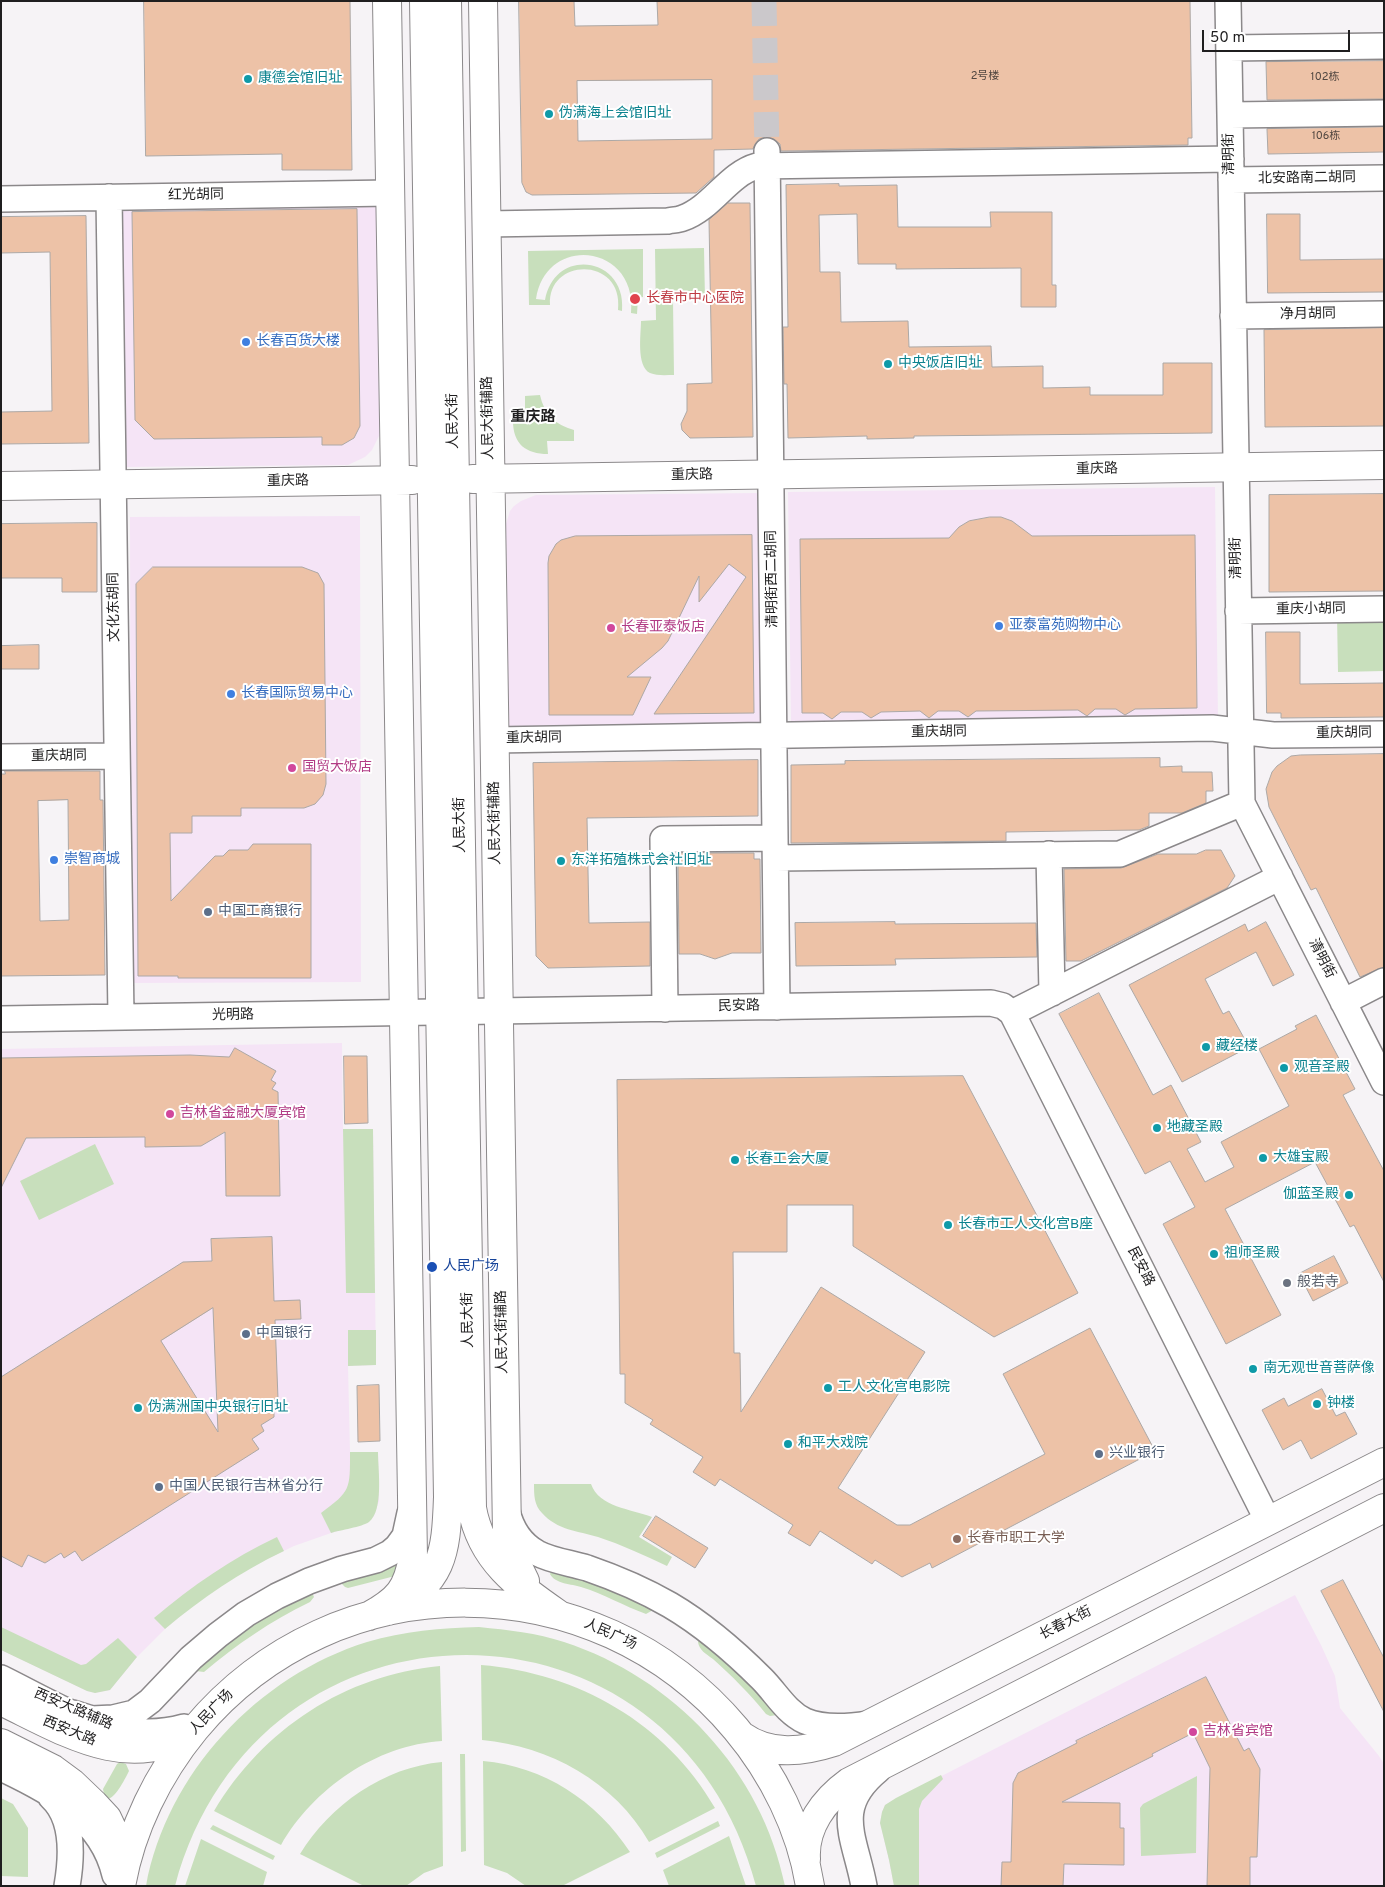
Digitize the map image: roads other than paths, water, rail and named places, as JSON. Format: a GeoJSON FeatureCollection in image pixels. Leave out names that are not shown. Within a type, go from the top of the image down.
{"type":"FeatureCollection","features":[{"type":"Feature","properties":{"kind":"main road"},"geometry":{"type":"LineString","coordinates":[[379,1613],[397,1596],[406,1584],[413,1556],[387,1]]}},
{"type":"Feature","properties":{"kind":"main road","name":"人民大街"},"geometry":{"type":"LineString","coordinates":[[424,1],[443,479],[452,1013],[474,1515],[485,1546],[507,1574],[521,1588],[564,1616]]}},
{"type":"Feature","properties":{"kind":"main road","name":"人民大街"},"geometry":{"type":"LineString","coordinates":[[443,479],[446,1]]}},
{"type":"Feature","properties":{"kind":"main road","name":"人民大街辅路"},"geometry":{"type":"LineString","coordinates":[[483,1],[507,1534],[509,1548],[525,1581],[564,1616]]}},
{"type":"Feature","properties":{"kind":"main road","name":"重庆路"},"geometry":{"type":"LineString","coordinates":[[1,486],[1384,465]]}},
{"type":"Feature","properties":{"kind":"main road","name":"人民大街"},"geometry":{"type":"LineString","coordinates":[[379,1613],[414,1596],[424,1587],[434,1574],[441,1559],[447,1527],[452,1013]]}},
{"type":"Feature","properties":{"kind":"main road","name":"长春大街"},"geometry":{"type":"LineString","coordinates":[[742,1736],[757,1745],[790,1751],[807,1750],[834,1742],[1384,1462]]}},
{"type":"Feature","properties":{"kind":"main road"},"geometry":{"type":"LineString","coordinates":[[808,1877],[807,1842],[810,1829],[818,1814],[838,1790],[866,1772],[1384,1508]]}},
{"type":"Feature","properties":{"kind":"main road","name":"人民广场"},"geometry":{"type":"LineString","coordinates":[[120,1882],[141,1818],[169,1765],[200,1723],[226,1696],[250,1676],[302,1642],[379,1613],[441,1603],[480,1602],[510,1605],[564,1616],[628,1641],[661,1661],[703,1694],[742,1736],[778,1791],[791,1819],[808,1877]]}},
{"type":"Feature","properties":{"kind":"main road","name":"西安大路"},"geometry":{"type":"LineString","coordinates":[[1,1702],[63,1732],[112,1748],[151,1748],[172,1742],[200,1723]]}},
{"type":"Feature","properties":{"kind":"main road"},"geometry":{"type":"LineString","coordinates":[[1,1743],[53,1769],[72,1783],[107,1818],[120,1851],[120,1882]]}},
{"type":"Feature","properties":{"kind":"street","name":"清明街"},"geometry":{"type":"LineString","coordinates":[[1228,1],[1242,803],[1384,1082]]}},
{"type":"Feature","properties":{"kind":"street"},"geometry":{"type":"LineString","coordinates":[[1229,48],[1384,46]]}},
{"type":"Feature","properties":{"kind":"street"},"geometry":{"type":"LineString","coordinates":[[1230,115],[1384,113]]}},
{"type":"Feature","properties":{"kind":"street","name":"北安路南二胡同"},"geometry":{"type":"LineString","coordinates":[[486,224],[668,221],[685,218],[704,205],[747,169],[767,158],[1231,170],[1384,178]]}},
{"type":"Feature","properties":{"kind":"street","name":"清明街西二胡同"},"geometry":{"type":"LineString","coordinates":[[767,158],[777,1007]]}},
{"type":"Feature","properties":{"kind":"street","name":"红光胡同"},"geometry":{"type":"LineString","coordinates":[[1,199],[390,193]]}},
{"type":"Feature","properties":{"kind":"street","name":"文化东胡同"},"geometry":{"type":"LineString","coordinates":[[109,197],[121,1017]]}},
{"type":"Feature","properties":{"kind":"street","name":"净月胡同"},"geometry":{"type":"LineString","coordinates":[[1233,316],[1384,314]]}},
{"type":"Feature","properties":{"kind":"street","name":"重庆小胡同"},"geometry":{"type":"LineString","coordinates":[[1238,611],[1384,609]]}},
{"type":"Feature","properties":{"kind":"street","name":"重庆胡同"},"geometry":{"type":"LineString","coordinates":[[494,740],[1212,728],[1273,735],[1384,734]]}},
{"type":"Feature","properties":{"kind":"street","name":"重庆胡同"},"geometry":{"type":"LineString","coordinates":[[1,757],[117,756]]}},
{"type":"Feature","properties":{"kind":"street"},"geometry":{"type":"LineString","coordinates":[[665,1009],[663,839],[776,848],[1120,854],[1242,803]]}},
{"type":"Feature","properties":{"kind":"street"},"geometry":{"type":"LineString","coordinates":[[1049,854],[1052,992]]}},
{"type":"Feature","properties":{"kind":"street"},"geometry":{"type":"LineString","coordinates":[[1012,1013],[1280,877]]}},
{"type":"Feature","properties":{"kind":"street"},"geometry":{"type":"LineString","coordinates":[[1343,1002],[1384,981]]}},
{"type":"Feature","properties":{"kind":"street","name":"民安路"},"geometry":{"type":"LineString","coordinates":[[452,1013],[991,1003],[1002,1006],[1012,1013],[1268,1521]]}},
{"type":"Feature","properties":{"kind":"street","name":"光明路"},"geometry":{"type":"LineString","coordinates":[[1,1019],[452,1013]]}},
{"type":"Feature","properties":{"kind":"street"},"geometry":{"type":"LineString","coordinates":[[73,1713],[92,1719],[113,1718],[134,1713],[150,1701],[191,1658],[246,1614],[277,1596],[309,1581],[342,1569],[376,1560],[390,1553],[405,1536],[412,1500]]}},
{"type":"Feature","properties":{"kind":"street"},"geometry":{"type":"LineString","coordinates":[[506,1501],[510,1522],[516,1535],[536,1553],[620,1580],[682,1612],[712,1633],[738,1656],[764,1680],[786,1708],[799,1718],[816,1724],[830,1726],[871,1724]]}},
{"type":"Feature","properties":{"kind":"street","name":"西安大路辅路"},"geometry":{"type":"LineString","coordinates":[[1,1678],[73,1713],[115,1729],[153,1733],[200,1723]]}},
{"type":"Feature","properties":{"kind":"street"},"geometry":{"type":"LineString","coordinates":[[864,1886],[851,1830],[851,1805],[855,1794],[862,1784],[887,1762]]}},
{"type":"Feature","properties":{"kind":"street"},"geometry":{"type":"LineString","coordinates":[[1,1768],[63,1801],[79,1814],[93,1828],[104,1844],[120,1882]]}},
{"type":"Feature","properties":{"kind":"street"},"geometry":{"type":"LineString","coordinates":[[41,1789],[56,1802],[65,1821],[70,1841],[67,1886]]}},
{"type":"Feature","properties":{"kind":"tunnel"},"geometry":{"type":"LineString","coordinates":[[764,1],[767,151]]}},
{"type":"Feature","properties":{"kind":"place","name":"康德会馆旧址"},"geometry":{"type":"Point","coordinates":[248,79]}},
{"type":"Feature","properties":{"kind":"place","name":"伪满海上会馆旧址"},"geometry":{"type":"Point","coordinates":[549,114]}},
{"type":"Feature","properties":{"kind":"place","name":"长春市中心医院"},"geometry":{"type":"Point","coordinates":[635,299]}},
{"type":"Feature","properties":{"kind":"place","name":"长春百货大楼"},"geometry":{"type":"Point","coordinates":[246,342]}},
{"type":"Feature","properties":{"kind":"place","name":"中央饭店旧址"},"geometry":{"type":"Point","coordinates":[888,364]}},
{"type":"Feature","properties":{"kind":"place","name":"亚泰富苑购物中心"},"geometry":{"type":"Point","coordinates":[999,626]}},
{"type":"Feature","properties":{"kind":"place","name":"长春亚泰饭店"},"geometry":{"type":"Point","coordinates":[611,628]}},
{"type":"Feature","properties":{"kind":"place","name":"长春国际贸易中心"},"geometry":{"type":"Point","coordinates":[231,694]}},
{"type":"Feature","properties":{"kind":"place","name":"国贸大饭店"},"geometry":{"type":"Point","coordinates":[292,768]}},
{"type":"Feature","properties":{"kind":"place","name":"崇智商城"},"geometry":{"type":"Point","coordinates":[54,860]}},
{"type":"Feature","properties":{"kind":"place","name":"东洋拓殖株式会社旧址"},"geometry":{"type":"Point","coordinates":[561,861]}},
{"type":"Feature","properties":{"kind":"place","name":"中国工商银行"},"geometry":{"type":"Point","coordinates":[208,912]}},
{"type":"Feature","properties":{"kind":"place","name":"藏经楼"},"geometry":{"type":"Point","coordinates":[1206,1047]}},
{"type":"Feature","properties":{"kind":"place","name":"观音圣殿"},"geometry":{"type":"Point","coordinates":[1284,1068]}},
{"type":"Feature","properties":{"kind":"place","name":"吉林省金融大厦宾馆"},"geometry":{"type":"Point","coordinates":[170,1114]}},
{"type":"Feature","properties":{"kind":"place","name":"地藏圣殿"},"geometry":{"type":"Point","coordinates":[1157,1128]}},
{"type":"Feature","properties":{"kind":"place","name":"大雄宝殿"},"geometry":{"type":"Point","coordinates":[1263,1158]}},
{"type":"Feature","properties":{"kind":"place","name":"长春工会大厦"},"geometry":{"type":"Point","coordinates":[735,1160]}},
{"type":"Feature","properties":{"kind":"place","name":"伽蓝圣殿"},"geometry":{"type":"Point","coordinates":[1349,1195]}},
{"type":"Feature","properties":{"kind":"place","name":"长春市工人文化宫B座"},"geometry":{"type":"Point","coordinates":[948,1225]}},
{"type":"Feature","properties":{"kind":"place","name":"祖师圣殿"},"geometry":{"type":"Point","coordinates":[1214,1254]}},
{"type":"Feature","properties":{"kind":"place","name":"人民广场"},"geometry":{"type":"Point","coordinates":[432,1267]}},
{"type":"Feature","properties":{"kind":"place","name":"般若寺"},"geometry":{"type":"Point","coordinates":[1287,1283]}},
{"type":"Feature","properties":{"kind":"place","name":"中国银行"},"geometry":{"type":"Point","coordinates":[246,1334]}},
{"type":"Feature","properties":{"kind":"place","name":"南无观世音菩萨像"},"geometry":{"type":"Point","coordinates":[1253,1369]}},
{"type":"Feature","properties":{"kind":"place","name":"工人文化宫电影院"},"geometry":{"type":"Point","coordinates":[828,1388]}},
{"type":"Feature","properties":{"kind":"place","name":"钟楼"},"geometry":{"type":"Point","coordinates":[1317,1404]}},
{"type":"Feature","properties":{"kind":"place","name":"伪满洲国中央银行旧址"},"geometry":{"type":"Point","coordinates":[138,1408]}},
{"type":"Feature","properties":{"kind":"place","name":"和平大戏院"},"geometry":{"type":"Point","coordinates":[788,1444]}},
{"type":"Feature","properties":{"kind":"place","name":"兴业银行"},"geometry":{"type":"Point","coordinates":[1099,1454]}},
{"type":"Feature","properties":{"kind":"place","name":"中国人民银行吉林省分行"},"geometry":{"type":"Point","coordinates":[159,1487]}},
{"type":"Feature","properties":{"kind":"place","name":"长春市职工大学"},"geometry":{"type":"Point","coordinates":[957,1539]}},
{"type":"Feature","properties":{"kind":"place","name":"吉林省宾馆"},"geometry":{"type":"Point","coordinates":[1193,1732]}},
{"type":"Feature","properties":{"kind":"district","name":"重庆路"},"geometry":{"type":"Point","coordinates":[533,418]}}]}
